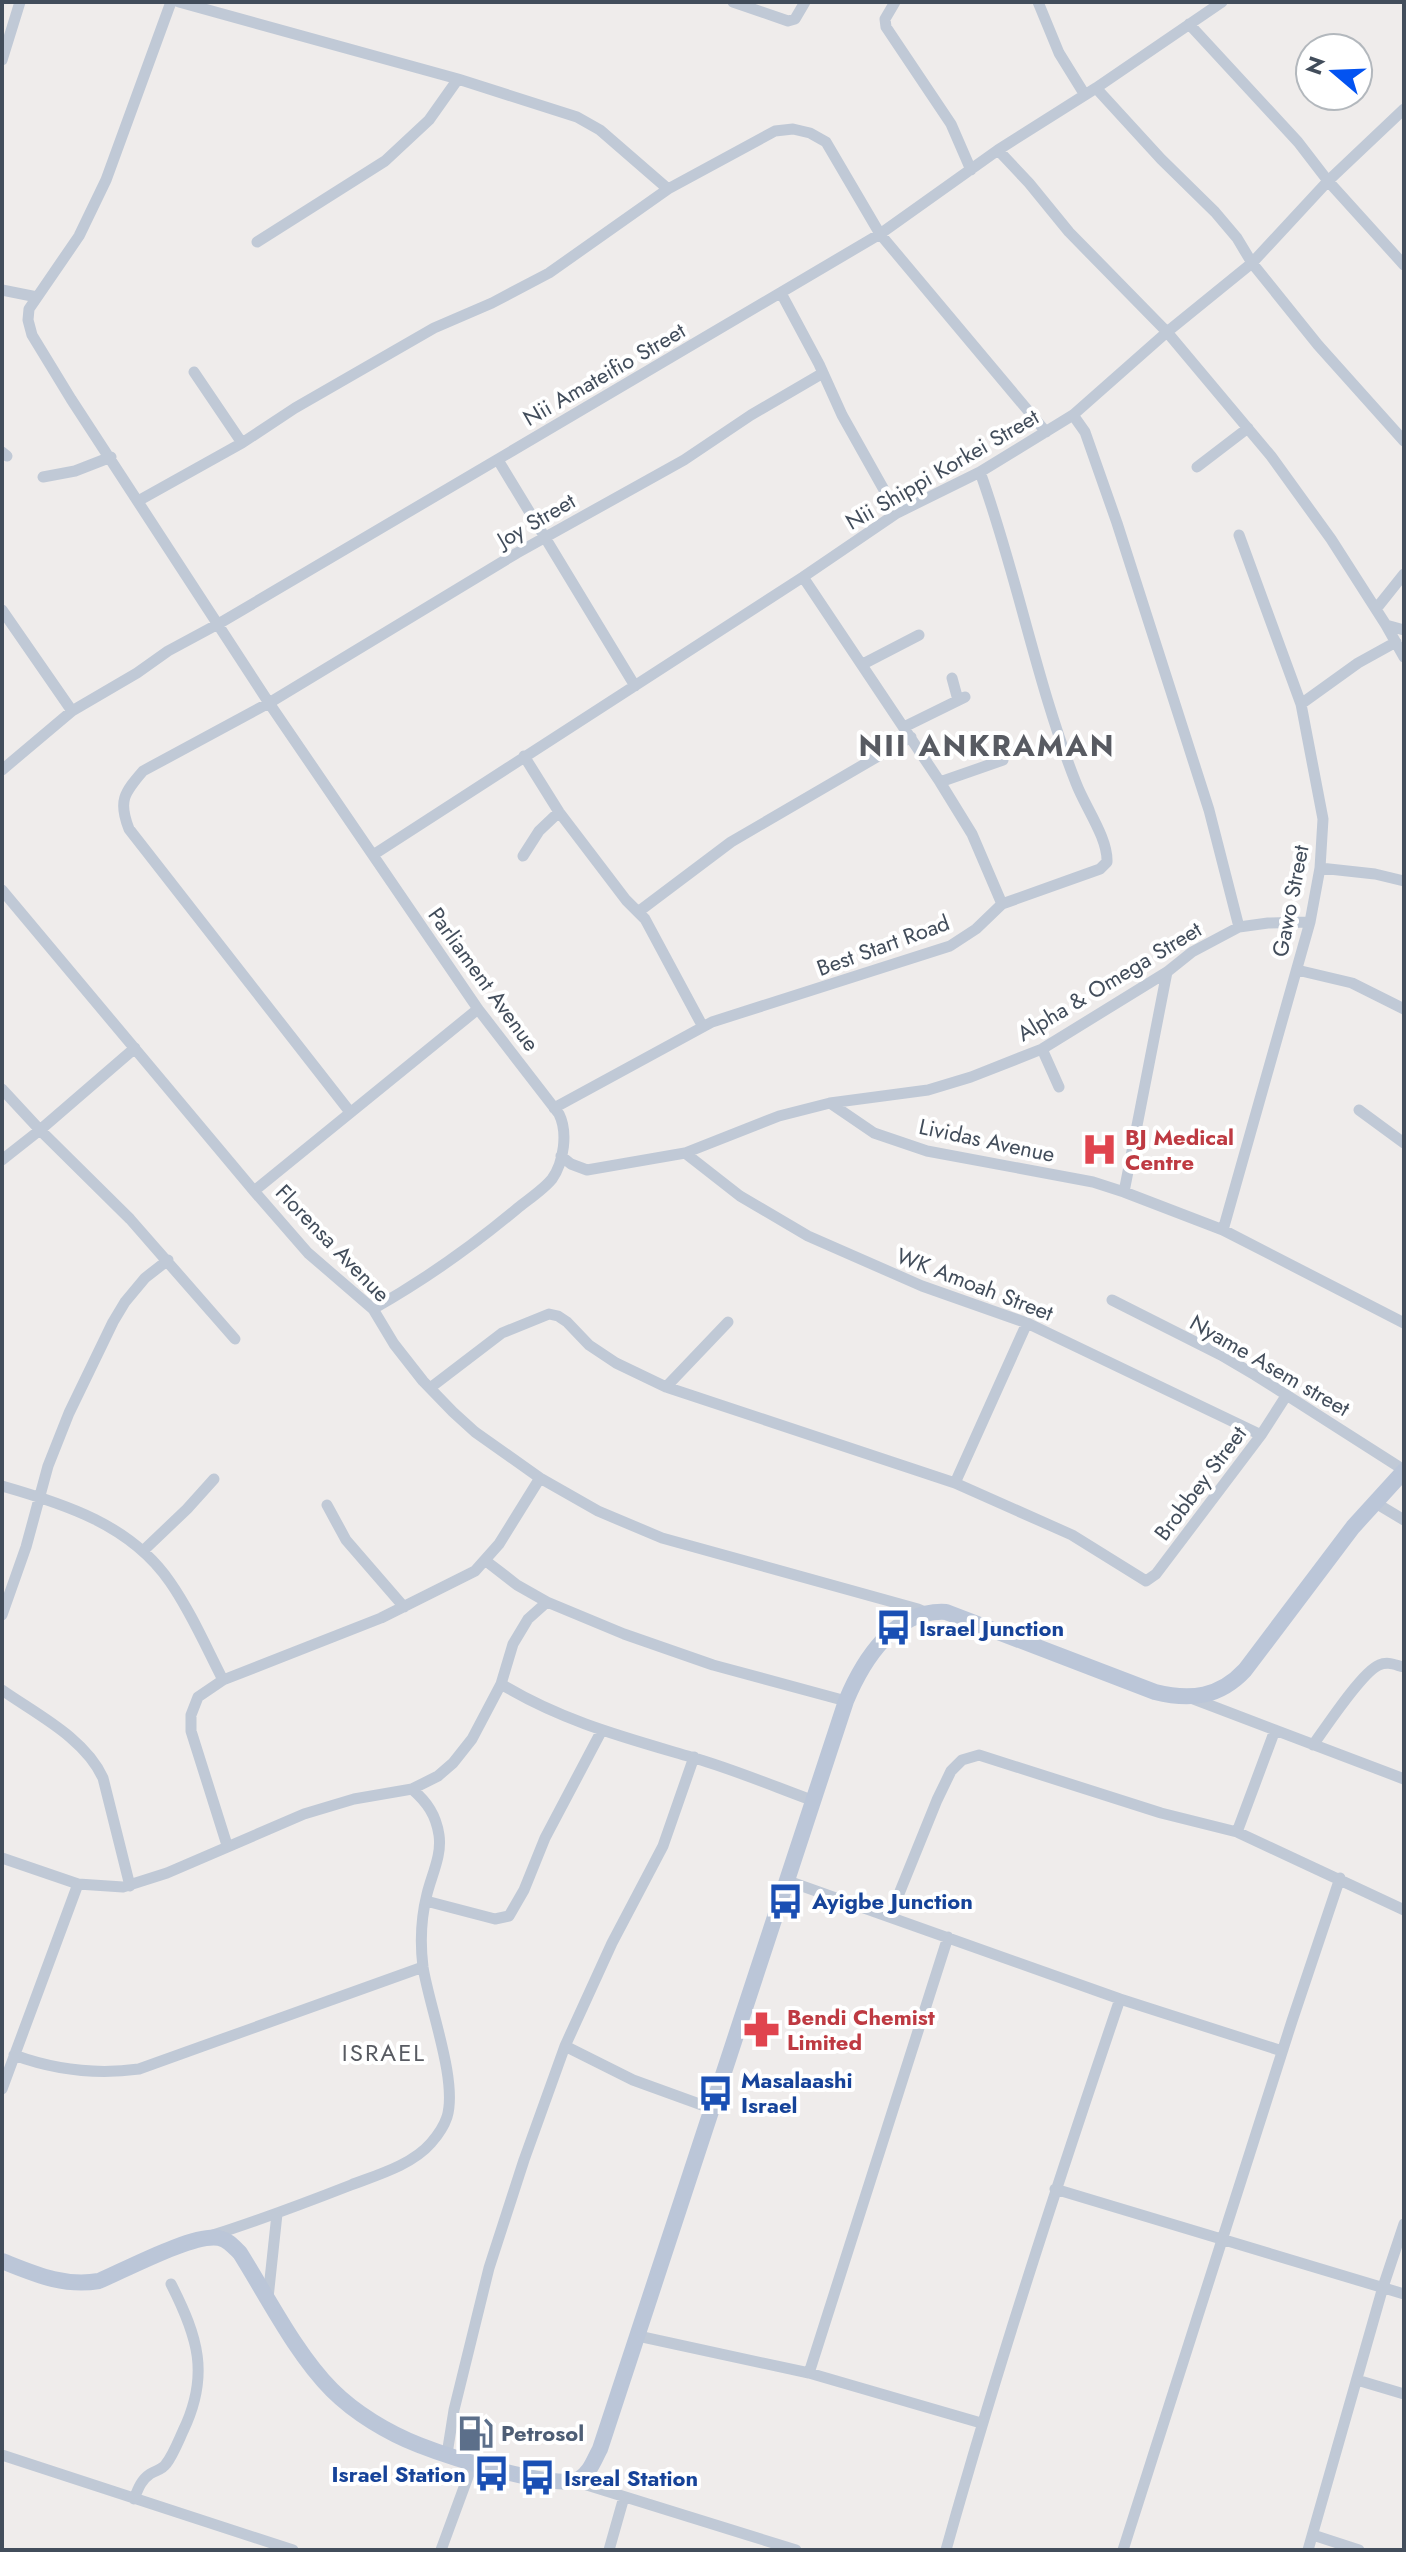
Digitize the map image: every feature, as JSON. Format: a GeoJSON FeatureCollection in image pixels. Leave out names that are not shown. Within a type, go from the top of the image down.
{"type":"FeatureCollection","features":[{"type":"Feature","properties":{"kind":"street"},"geometry":{"type":"LineString","coordinates":[[2,60],[20,2]]}},
{"type":"Feature","properties":{"kind":"street"},"geometry":{"type":"LineString","coordinates":[[2,290],[37,297],[79,236],[106,180],[171,2]]}},
{"type":"Feature","properties":{"kind":"street"},"geometry":{"type":"LineString","coordinates":[[179,2],[458,79],[577,117],[600,130],[668,189]]}},
{"type":"Feature","properties":{"kind":"street"},"geometry":{"type":"LineString","coordinates":[[733,2],[788,21],[795,19],[805,2]]}},
{"type":"Feature","properties":{"kind":"street"},"geometry":{"type":"LineString","coordinates":[[895,2],[885,19],[886,27],[951,124],[971,170]]}},
{"type":"Feature","properties":{"kind":"street"},"geometry":{"type":"LineString","coordinates":[[1038,2],[1059,53],[1085,95]]}},
{"type":"Feature","properties":{"kind":"street","name":"Nii Amateifio Street"},"geometry":{"type":"LineString","coordinates":[[2,770],[72,711],[168,651],[880,234],[998,150],[1222,2]]}},
{"type":"Feature","properties":{"kind":"street"},"geometry":{"type":"LineString","coordinates":[[1189,24],[1298,142],[1328,181],[1404,265]]}},
{"type":"Feature","properties":{"kind":"street"},"geometry":{"type":"LineString","coordinates":[[257,242],[385,161],[429,120],[458,79]]}},
{"type":"Feature","properties":{"kind":"street"},"geometry":{"type":"LineString","coordinates":[[1096,88],[1215,212],[1327,356],[1404,441]]}},
{"type":"Feature","properties":{"kind":"street","name":"Nii Shippi Korkei Street"},"geometry":{"type":"LineString","coordinates":[[373,855],[897,513],[980,472],[1073,415],[1167,332],[1252,263],[1328,181],[1404,109]]}},
{"type":"Feature","properties":{"kind":"street"},"geometry":{"type":"LineString","coordinates":[[138,501],[242,443],[295,408],[434,328],[492,303],[549,273],[668,189],[775,131],[793,129],[810,133],[826,142],[880,234],[1046,432]]}},
{"type":"Feature","properties":{"kind":"street"},"geometry":{"type":"LineString","coordinates":[[998,150],[1069,232],[1167,332],[1248,428],[1313,513],[1404,657]]}},
{"type":"Feature","properties":{"kind":"street"},"geometry":{"type":"LineString","coordinates":[[781,293],[842,415],[897,513]]}},
{"type":"Feature","properties":{"kind":"street","name":"Parliament Avenue"},"geometry":{"type":"LineString","coordinates":[[37,297],[29,309],[32,335],[71,399],[220,623],[269,703],[478,1009],[554,1108],[564,1125],[561,1156]]}},
{"type":"Feature","properties":{"kind":"street"},"geometry":{"type":"LineString","coordinates":[[194,372],[242,443]]}},
{"type":"Feature","properties":{"kind":"street","name":"Joy Street"},"geometry":{"type":"LineString","coordinates":[[350,1112],[129,829],[122,812],[123,798],[143,771],[269,703],[545,538],[684,460],[751,415],[823,373]]}},
{"type":"Feature","properties":{"kind":"street"},"geometry":{"type":"LineString","coordinates":[[1073,415],[1085,432],[1117,523],[1209,810],[1239,927]]}},
{"type":"Feature","properties":{"kind":"street"},"geometry":{"type":"LineString","coordinates":[[1197,467],[1248,428]]}},
{"type":"Feature","properties":{"kind":"street"},"geometry":{"type":"LineString","coordinates":[[43,477],[75,471],[111,457]]}},
{"type":"Feature","properties":{"kind":"street"},"geometry":{"type":"LineString","coordinates":[[498,460],[635,686]]}},
{"type":"Feature","properties":{"kind":"street","name":"Best Start Road"},"geometry":{"type":"LineString","coordinates":[[554,1108],[712,1022],[950,946],[976,929],[1002,904],[1100,869],[1107,862],[1107,849],[1084,804],[1059,740],[994,511],[980,472]]}},
{"type":"Feature","properties":{"kind":"street","name":"Gawo Street"},"geometry":{"type":"LineString","coordinates":[[1223,1230],[1310,922],[1320,868],[1323,819],[1301,704],[1239,535]]}},
{"type":"Feature","properties":{"kind":"street"},"geometry":{"type":"LineString","coordinates":[[1376,609],[1404,574]]}},
{"type":"Feature","properties":{"kind":"street"},"geometry":{"type":"LineString","coordinates":[[803,577],[972,834],[1002,904]]}},
{"type":"Feature","properties":{"kind":"street"},"geometry":{"type":"LineString","coordinates":[[2,610],[72,711]]}},
{"type":"Feature","properties":{"kind":"street"},"geometry":{"type":"LineString","coordinates":[[1386,625],[1404,630]]}},
{"type":"Feature","properties":{"kind":"street"},"geometry":{"type":"LineString","coordinates":[[863,664],[919,635]]}},
{"type":"Feature","properties":{"kind":"street"},"geometry":{"type":"LineString","coordinates":[[1301,704],[1358,663],[1396,642]]}},
{"type":"Feature","properties":{"kind":"street"},"geometry":{"type":"LineString","coordinates":[[638,912],[731,842],[962,698],[952,678]]}},
{"type":"Feature","properties":{"kind":"street"},"geometry":{"type":"LineString","coordinates":[[524,756],[559,812],[626,900],[645,919],[703,1027]]}},
{"type":"Feature","properties":{"kind":"street"},"geometry":{"type":"LineString","coordinates":[[940,782],[1003,760]]}},
{"type":"Feature","properties":{"kind":"street"},"geometry":{"type":"LineString","coordinates":[[523,856],[539,831],[559,812]]}},
{"type":"Feature","properties":{"kind":"street"},"geometry":{"type":"LineString","coordinates":[[1320,868],[1375,874],[1404,881]]}},
{"type":"Feature","properties":{"kind":"street","name":"Florensa Avenue"},"geometry":{"type":"LineString","coordinates":[[2,890],[308,1253],[373,1309],[394,1344],[430,1388],[475,1432],[540,1478],[598,1511],[662,1538],[925,1612]]}},
{"type":"Feature","properties":{"kind":"street","name":"Alpha & Omega Street"},"geometry":{"type":"LineString","coordinates":[[561,1156],[587,1170],[685,1153],[779,1116],[830,1103],[928,1090],[971,1077],[1042,1049],[1167,972],[1192,952],[1239,927],[1310,922]]}},
{"type":"Feature","properties":{"kind":"street"},"geometry":{"type":"LineString","coordinates":[[1297,970],[1352,983],[1404,1009]]}},
{"type":"Feature","properties":{"kind":"street"},"geometry":{"type":"LineString","coordinates":[[1124,1192],[1167,972]]}},
{"type":"Feature","properties":{"kind":"street"},"geometry":{"type":"LineString","coordinates":[[254,1191],[478,1009]]}},
{"type":"Feature","properties":{"kind":"street"},"geometry":{"type":"LineString","coordinates":[[2,1160],[135,1048]]}},
{"type":"Feature","properties":{"kind":"street"},"geometry":{"type":"LineString","coordinates":[[1042,1049],[1059,1087]]}},
{"type":"Feature","properties":{"kind":"street"},"geometry":{"type":"LineString","coordinates":[[2,1089],[130,1219],[235,1339]]}},
{"type":"Feature","properties":{"kind":"street","name":"Lividas Avenue"},"geometry":{"type":"LineString","coordinates":[[830,1103],[874,1133],[927,1151],[1093,1182],[1124,1192],[1223,1230],[1404,1323]]}},
{"type":"Feature","properties":{"kind":"street"},"geometry":{"type":"LineString","coordinates":[[1359,1110],[1404,1143]]}},
{"type":"Feature","properties":{"kind":"street","name":"WK Amoah Street"},"geometry":{"type":"LineString","coordinates":[[685,1153],[740,1196],[808,1236],[922,1286],[1027,1323],[1261,1435]]}},
{"type":"Feature","properties":{"kind":"street"},"geometry":{"type":"LineString","coordinates":[[373,1309],[407,1290],[500,1223],[552,1179],[561,1156]]}},
{"type":"Feature","properties":{"kind":"street"},"geometry":{"type":"LineString","coordinates":[[2,1615],[26,1547],[48,1466],[69,1413],[113,1322],[145,1278],[168,1260]]}},
{"type":"Feature","properties":{"kind":"street","name":"Nyame Asem street"},"geometry":{"type":"LineString","coordinates":[[1112,1300],[1221,1355],[1404,1470]]}},
{"type":"Feature","properties":{"kind":"street"},"geometry":{"type":"LineString","coordinates":[[430,1388],[502,1333],[549,1314],[567,1322],[589,1345],[616,1363],[666,1387],[955,1483],[1027,1323]]}},
{"type":"Feature","properties":{"kind":"street"},"geometry":{"type":"LineString","coordinates":[[666,1387],[728,1322]]}},
{"type":"Feature","properties":{"kind":"street","name":"Brobbey Street"},"geometry":{"type":"LineString","coordinates":[[955,1483],[1072,1535],[1146,1581],[1156,1574],[1261,1435],[1286,1396]]}},
{"type":"Feature","properties":{"kind":"street"},"geometry":{"type":"LineString","coordinates":[[1187,1696],[1219,1691],[1234,1683],[1353,1527],[1404,1470]]}},
{"type":"Feature","properties":{"kind":"street"},"geometry":{"type":"LineString","coordinates":[[227,1845],[190,1721],[198,1697],[223,1680],[404,1607],[461,1579],[486,1561],[540,1478]]}},
{"type":"Feature","properties":{"kind":"street"},"geometry":{"type":"LineString","coordinates":[[144,1550],[214,1479]]}},
{"type":"Feature","properties":{"kind":"street"},"geometry":{"type":"LineString","coordinates":[[2,1486],[39,1496],[102,1521],[144,1550],[170,1581],[223,1680]]}},
{"type":"Feature","properties":{"kind":"street"},"geometry":{"type":"LineString","coordinates":[[1374,1502],[1404,1520]]}},
{"type":"Feature","properties":{"kind":"street"},"geometry":{"type":"LineString","coordinates":[[327,1505],[346,1540],[404,1607]]}},
{"type":"Feature","properties":{"kind":"street"},"geometry":{"type":"LineString","coordinates":[[486,1561],[517,1585],[547,1602],[662,1649],[846,1701]]}},
{"type":"Feature","properties":{"kind":"street"},"geometry":{"type":"LineString","coordinates":[[2,1858],[78,1884],[130,1886],[330,1805],[412,1789],[438,1776],[472,1739],[501,1684],[513,1644],[528,1619],[547,1602]]}},
{"type":"Feature","properties":{"kind":"street"},"geometry":{"type":"LineString","coordinates":[[573,2481],[590,2469],[600,2449],[846,1701],[858,1673],[874,1650],[902,1623],[925,1612],[946,1612],[1155,1692],[1187,1696],[1404,1779]]}},
{"type":"Feature","properties":{"kind":"street"},"geometry":{"type":"LineString","coordinates":[[1313,1745],[1363,1678],[1376,1666],[1388,1663],[1404,1667]]}},
{"type":"Feature","properties":{"kind":"street"},"geometry":{"type":"LineString","coordinates":[[501,1684],[559,1715],[645,1745],[694,1757],[814,1801]]}},
{"type":"Feature","properties":{"kind":"street"},"geometry":{"type":"LineString","coordinates":[[2,1690],[61,1731],[96,1762],[103,1778],[130,1886]]}},
{"type":"Feature","properties":{"kind":"street"},"geometry":{"type":"LineString","coordinates":[[426,1901],[495,1919],[509,1916],[524,1890],[545,1838],[602,1730]]}},
{"type":"Feature","properties":{"kind":"street"},"geometry":{"type":"LineString","coordinates":[[1237,1832],[1275,1730]]}},
{"type":"Feature","properties":{"kind":"street"},"geometry":{"type":"LineString","coordinates":[[890,1916],[951,1771],[962,1760],[979,1755],[1161,1813],[1237,1832],[1404,1910]]}},
{"type":"Feature","properties":{"kind":"street"},"geometry":{"type":"LineString","coordinates":[[447,2454],[454,2410],[489,2268],[524,2160],[565,2046],[612,1943],[663,1846],[694,1757]]}},
{"type":"Feature","properties":{"kind":"street"},"geometry":{"type":"LineString","coordinates":[[206,2238],[389,2170],[429,2146],[447,2118],[450,2099],[448,2078],[423,1967],[422,1937],[426,1901],[440,1852],[439,1836],[432,1810],[412,1789]]}},
{"type":"Feature","properties":{"kind":"street"},"geometry":{"type":"LineString","coordinates":[[1123,2550],[1340,1878]]}},
{"type":"Feature","properties":{"kind":"street"},"geometry":{"type":"LineString","coordinates":[[788,1881],[1120,1999],[1282,2051]]}},
{"type":"Feature","properties":{"kind":"street"},"geometry":{"type":"LineString","coordinates":[[2,2089],[78,1884]]}},
{"type":"Feature","properties":{"kind":"street"},"geometry":{"type":"LineString","coordinates":[[809,2373],[948,1937]]}},
{"type":"Feature","properties":{"kind":"street"},"geometry":{"type":"LineString","coordinates":[[14,2055],[61,2069],[92,2072],[139,2069],[423,1967]]}},
{"type":"Feature","properties":{"kind":"street"},"geometry":{"type":"LineString","coordinates":[[946,2550],[981,2423],[1055,2189],[1120,1999]]}},
{"type":"Feature","properties":{"kind":"street"},"geometry":{"type":"LineString","coordinates":[[565,2046],[633,2080],[713,2109]]}},
{"type":"Feature","properties":{"kind":"street"},"geometry":{"type":"LineString","coordinates":[[1055,2189],[1404,2294]]}},
{"type":"Feature","properties":{"kind":"street"},"geometry":{"type":"LineString","coordinates":[[268,2298],[277,2214]]}},
{"type":"Feature","properties":{"kind":"street"},"geometry":{"type":"LineString","coordinates":[[1308,2550],[1404,2224]]}},
{"type":"Feature","properties":{"kind":"street"},"geometry":{"type":"LineString","coordinates":[[2,2261],[56,2281],[85,2283],[99,2281],[195,2239],[223,2239],[240,2253],[312,2368],[353,2409],[382,2426],[418,2444],[473,2463],[544,2480],[573,2481],[796,2550]]}},
{"type":"Feature","properties":{"kind":"street"},"geometry":{"type":"LineString","coordinates":[[134,2499],[140,2484],[164,2467],[174,2451],[195,2402],[200,2376],[187,2316],[171,2284]]}},
{"type":"Feature","properties":{"kind":"street"},"geometry":{"type":"LineString","coordinates":[[638,2336],[809,2373],[981,2423]]}},
{"type":"Feature","properties":{"kind":"street"},"geometry":{"type":"LineString","coordinates":[[1357,2380],[1404,2394]]}},
{"type":"Feature","properties":{"kind":"street"},"geometry":{"type":"LineString","coordinates":[[2,2455],[266,2546],[293,2550]]}},
{"type":"Feature","properties":{"kind":"street"},"geometry":{"type":"LineString","coordinates":[[441,2550],[473,2463]]}},
{"type":"Feature","properties":{"kind":"street"},"geometry":{"type":"LineString","coordinates":[[609,2550],[624,2497]]}},
{"type":"Feature","properties":{"kind":"street"},"geometry":{"type":"LineString","coordinates":[[1313,2535],[1359,2550]]}},
{"type":"Feature","properties":{"kind":"place","name":"BJ Medical Centre"},"geometry":{"type":"Point","coordinates":[1099,1150]}},
{"type":"Feature","properties":{"kind":"place","name":"Israel Junction"},"geometry":{"type":"Point","coordinates":[893,1628]}},
{"type":"Feature","properties":{"kind":"place","name":"Ayigbe Junction"},"geometry":{"type":"Point","coordinates":[786,1901]}},
{"type":"Feature","properties":{"kind":"place","name":"Bendi Chemist Limited"},"geometry":{"type":"Point","coordinates":[761,2030]}},
{"type":"Feature","properties":{"kind":"place","name":"Masalaashi Israel"},"geometry":{"type":"Point","coordinates":[715,2093]}},
{"type":"Feature","properties":{"kind":"place","name":"Petrosol"},"geometry":{"type":"Point","coordinates":[475,2433]}},
{"type":"Feature","properties":{"kind":"place","name":"Israel Station"},"geometry":{"type":"Point","coordinates":[492,2474]}},
{"type":"Feature","properties":{"kind":"place","name":"Isreal Station"},"geometry":{"type":"Point","coordinates":[538,2478]}},
{"type":"Feature","properties":{"kind":"district","name":"NII ANKRAMAN"},"geometry":{"type":"Point","coordinates":[987,746]}},
{"type":"Feature","properties":{"kind":"district","name":"ISRAEL"},"geometry":{"type":"Point","coordinates":[384,2053]}}]}
